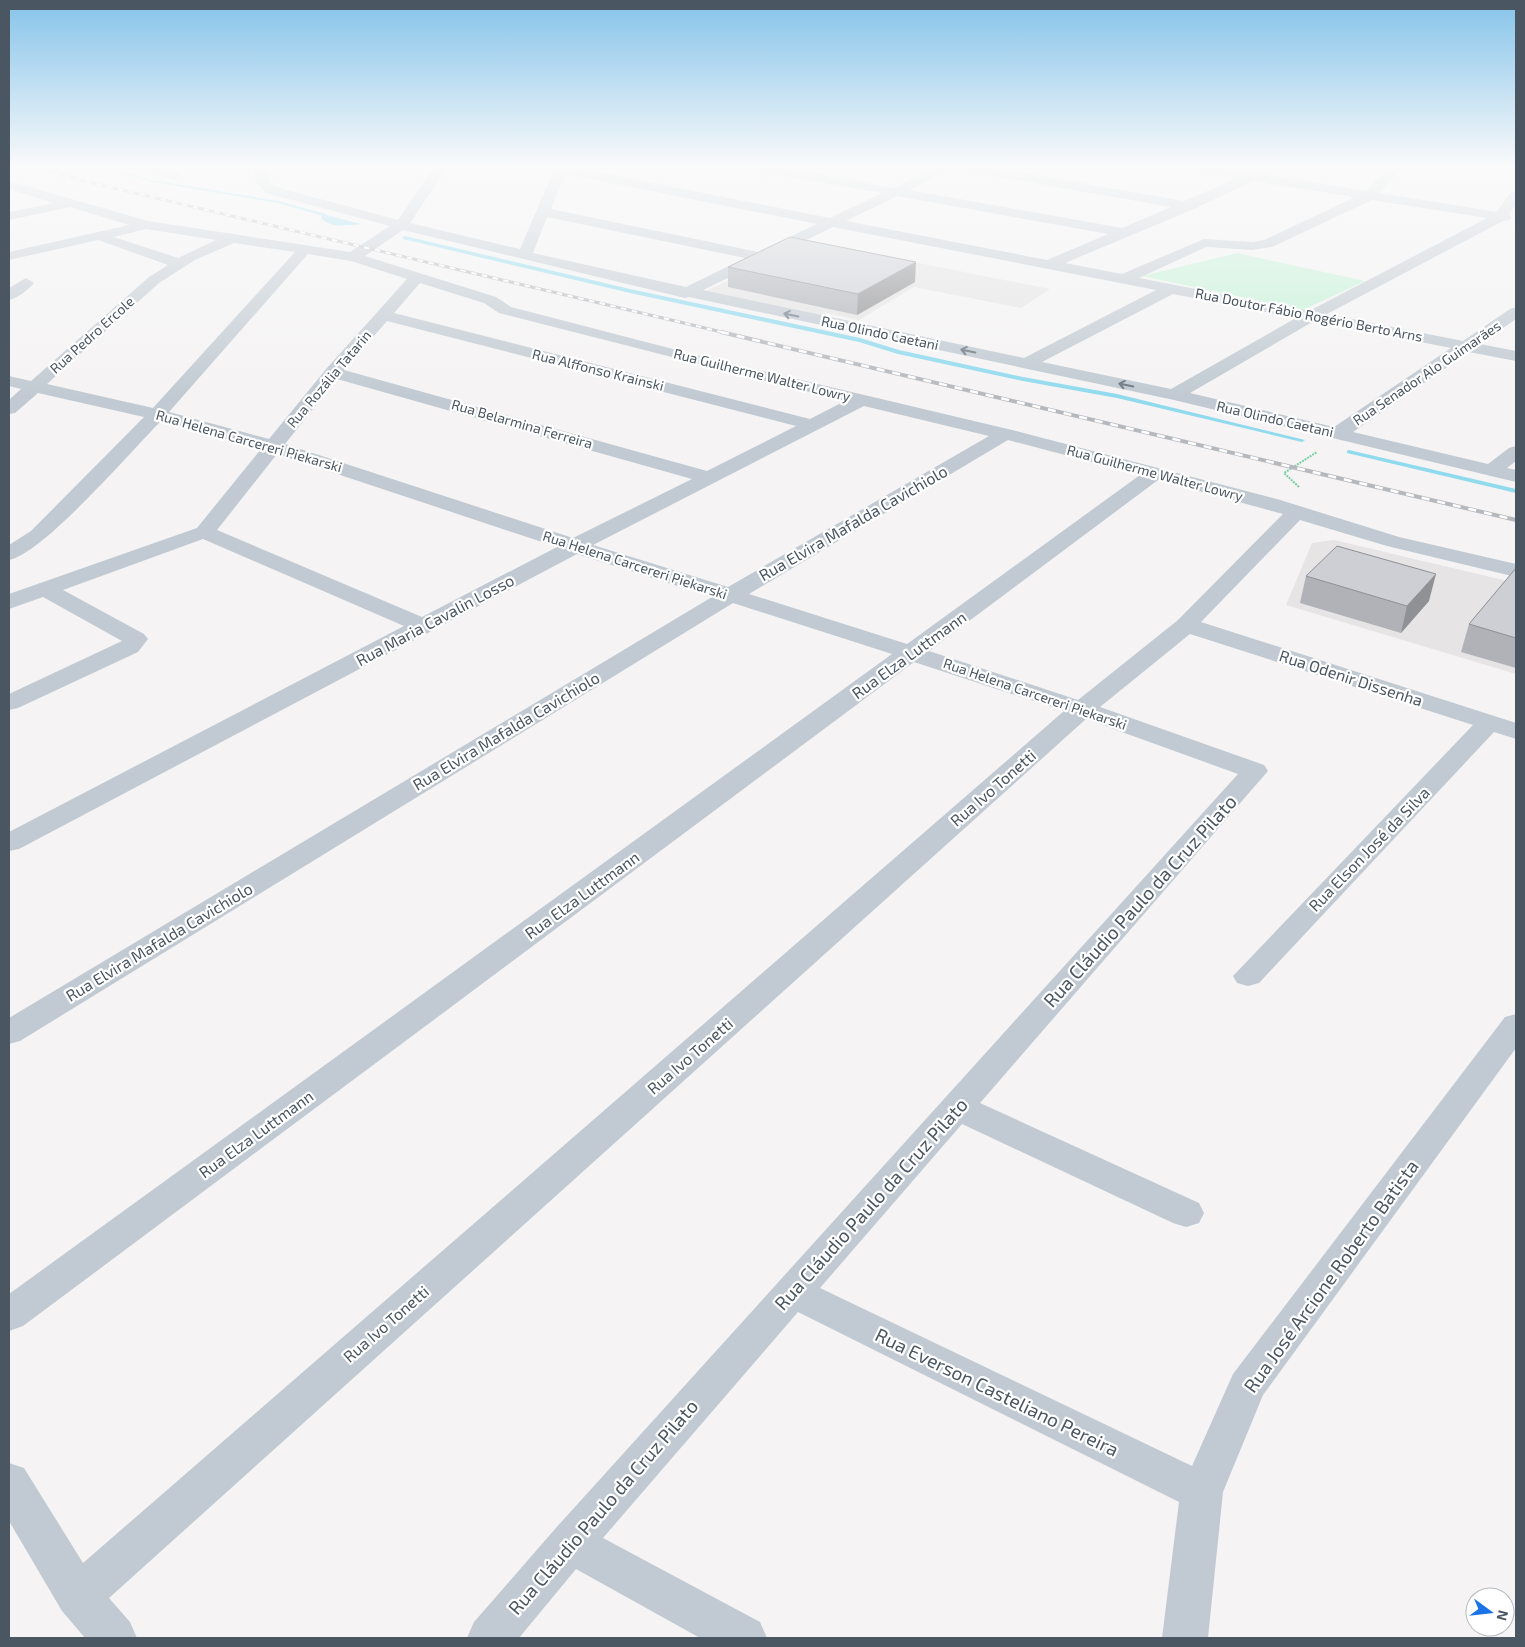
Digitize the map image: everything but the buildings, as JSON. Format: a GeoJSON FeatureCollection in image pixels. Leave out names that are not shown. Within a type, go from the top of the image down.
{"type":"FeatureCollection","features":[{"type":"Feature","properties":{"kind":"street"},"geometry":{"type":"LineString","coordinates":[[9,256],[67,243]]}},
{"type":"Feature","properties":{"kind":"street"},"geometry":{"type":"LineString","coordinates":[[118,243],[180,264]]}},
{"type":"Feature","properties":{"kind":"street","name":"Rua Pedro Ercole"},"geometry":{"type":"LineString","coordinates":[[9,409],[154,280],[208,248],[221,243]]}},
{"type":"Feature","properties":{"kind":"street","name":"Rua Guilherme Walter Lowry"},"geometry":{"type":"LineString","coordinates":[[267,243],[353,257],[490,300],[505,310],[684,357],[1005,434],[1297,511],[1345,528],[1394,542],[1516,570]]}},
{"type":"Feature","properties":{"kind":"street"},"geometry":{"type":"LineString","coordinates":[[353,257],[374,243]]}},
{"type":"Feature","properties":{"kind":"street","name":"Rua Olindo Caetani"},"geometry":{"type":"LineString","coordinates":[[472,243],[685,293],[1174,395],[1516,476]]}},
{"type":"Feature","properties":{"kind":"street"},"geometry":{"type":"LineString","coordinates":[[524,256],[530,243]]}},
{"type":"Feature","properties":{"kind":"street"},"geometry":{"type":"LineString","coordinates":[[692,243],[760,257]]}},
{"type":"Feature","properties":{"kind":"street"},"geometry":{"type":"LineString","coordinates":[[685,293],[789,243]]}},
{"type":"Feature","properties":{"kind":"street","name":"Rua Doutor Fábio Rogério Berto Arns"},"geometry":{"type":"LineString","coordinates":[[937,243],[1516,356]]}},
{"type":"Feature","properties":{"kind":"street"},"geometry":{"type":"LineString","coordinates":[[1051,264],[1102,243]]}},
{"type":"Feature","properties":{"kind":"street"},"geometry":{"type":"LineString","coordinates":[[1124,279],[1204,243],[1252,246],[1269,243]]}},
{"type":"Feature","properties":{"kind":"street"},"geometry":{"type":"LineString","coordinates":[[1174,395],[1313,315],[1451,243]]}},
{"type":"Feature","properties":{"kind":"street"},"geometry":{"type":"LineString","coordinates":[[9,554],[38,535],[158,414],[302,252],[303,248]]}},
{"type":"Feature","properties":{"kind":"street","name":"Rua Rozália Tatarin"},"geometry":{"type":"LineString","coordinates":[[204,532],[333,372],[384,316],[417,276]]}},
{"type":"Feature","properties":{"kind":"street"},"geometry":{"type":"LineString","coordinates":[[9,295],[26,283]]}},
{"type":"Feature","properties":{"kind":"street"},"geometry":{"type":"LineString","coordinates":[[1026,363],[1172,288]]}},
{"type":"Feature","properties":{"kind":"street","name":"Rua Senador Alo Guimarães"},"geometry":{"type":"LineString","coordinates":[[1337,434],[1516,312]]}},
{"type":"Feature","properties":{"kind":"street","name":"Rua Alffonso Krainski"},"geometry":{"type":"LineString","coordinates":[[384,316],[813,425]]}},
{"type":"Feature","properties":{"kind":"street","name":"Rua Belarmina Ferreira"},"geometry":{"type":"LineString","coordinates":[[333,372],[711,478]]}},
{"type":"Feature","properties":{"kind":"street","name":"Rua Helena Carcereri Piekarski"},"geometry":{"type":"LineString","coordinates":[[9,381],[158,414],[273,446],[575,546],[1082,709],[1255,771]]}},
{"type":"Feature","properties":{"kind":"street","name":"Rua Maria Cavalin Losso"},"geometry":{"type":"LineString","coordinates":[[9,843],[575,546],[862,400]]}},
{"type":"Feature","properties":{"kind":"street","name":"Rua Elvira Mafalda Cavichiolo"},"geometry":{"type":"LineString","coordinates":[[9,1033],[729,596],[1005,434]]}},
{"type":"Feature","properties":{"kind":"street"},"geometry":{"type":"LineString","coordinates":[[1491,471],[1516,452]]}},
{"type":"Feature","properties":{"kind":"street","name":"Rua Elza Luttmann"},"geometry":{"type":"LineString","coordinates":[[9,1315],[1155,473]]}},
{"type":"Feature","properties":{"kind":"street","name":"Rua Ivo Tonetti"},"geometry":{"type":"LineString","coordinates":[[78,1596],[1082,709],[1186,625],[1297,511]]}},
{"type":"Feature","properties":{"kind":"street"},"geometry":{"type":"LineString","coordinates":[[9,602],[204,532],[423,626]]}},
{"type":"Feature","properties":{"kind":"street"},"geometry":{"type":"LineString","coordinates":[[9,703],[130,646],[136,639],[46,590]]}},
{"type":"Feature","properties":{"kind":"street","name":"Rua Odenir Dissenha"},"geometry":{"type":"LineString","coordinates":[[1186,625],[1516,731]]}},
{"type":"Feature","properties":{"kind":"street","name":"Rua Elson José da Silva"},"geometry":{"type":"LineString","coordinates":[[1248,976],[1490,722]]}},
{"type":"Feature","properties":{"kind":"street","name":"Rua Cláudio Paulo da Cruz Pilato"},"geometry":{"type":"LineString","coordinates":[[490,1638],[570,1542],[1255,771]]}},
{"type":"Feature","properties":{"kind":"street","name":"Rua José Arcione Roberto Batista"},"geometry":{"type":"LineString","coordinates":[[1185,1638],[1202,1492],[1248,1386],[1516,1025]]}},
{"type":"Feature","properties":{"kind":"street"},"geometry":{"type":"LineString","coordinates":[[957,1107],[1186,1213]]}},
{"type":"Feature","properties":{"kind":"street","name":"Rua Everson Casteliano Pereira"},"geometry":{"type":"LineString","coordinates":[[793,1292],[1202,1492]]}},
{"type":"Feature","properties":{"kind":"street"},"geometry":{"type":"LineString","coordinates":[[9,1482],[78,1596],[114,1638]]}},
{"type":"Feature","properties":{"kind":"street"},"geometry":{"type":"LineString","coordinates":[[570,1542],[744,1638]]}},
{"type":"Feature","properties":{"kind":"path"},"geometry":{"type":"LineString","coordinates":[[1297,511],[1305,494],[1284,473],[1290,466],[1310,461]]}},
{"type":"Feature","properties":{"kind":"shaded area"},"geometry":{"type":"Polygon","coordinates":[[[804,243],[817,243],[1050,289],[1021,308],[914,287],[859,320],[826,313],[820,316],[706,291],[804,243]]]}},
{"type":"Feature","properties":{"kind":"shaded area"},"geometry":{"type":"Polygon","coordinates":[[[1334,540],[1516,583],[1516,674],[1286,605],[1312,543],[1334,540]]]}},
{"type":"Feature","properties":{"kind":"green space"},"geometry":{"type":"Polygon","coordinates":[[[1237,253],[1365,281],[1303,310],[1142,276],[1237,253]]]}},
{"type":"Feature","properties":{"kind":"waterway"},"geometry":{"type":"LineString","coordinates":[[426,243],[630,291],[860,340],[898,352],[1023,379],[1117,396],[1302,440]]}},
{"type":"Feature","properties":{"kind":"waterway"},"geometry":{"type":"LineString","coordinates":[[1349,452],[1516,491]]}},
{"type":"Feature","properties":{"kind":"railway"},"geometry":{"type":"LineString","coordinates":[[345,243],[726,333]]}},
{"type":"Feature","properties":{"kind":"railway"},"geometry":{"type":"LineString","coordinates":[[721,332],[1516,520]]}}]}
